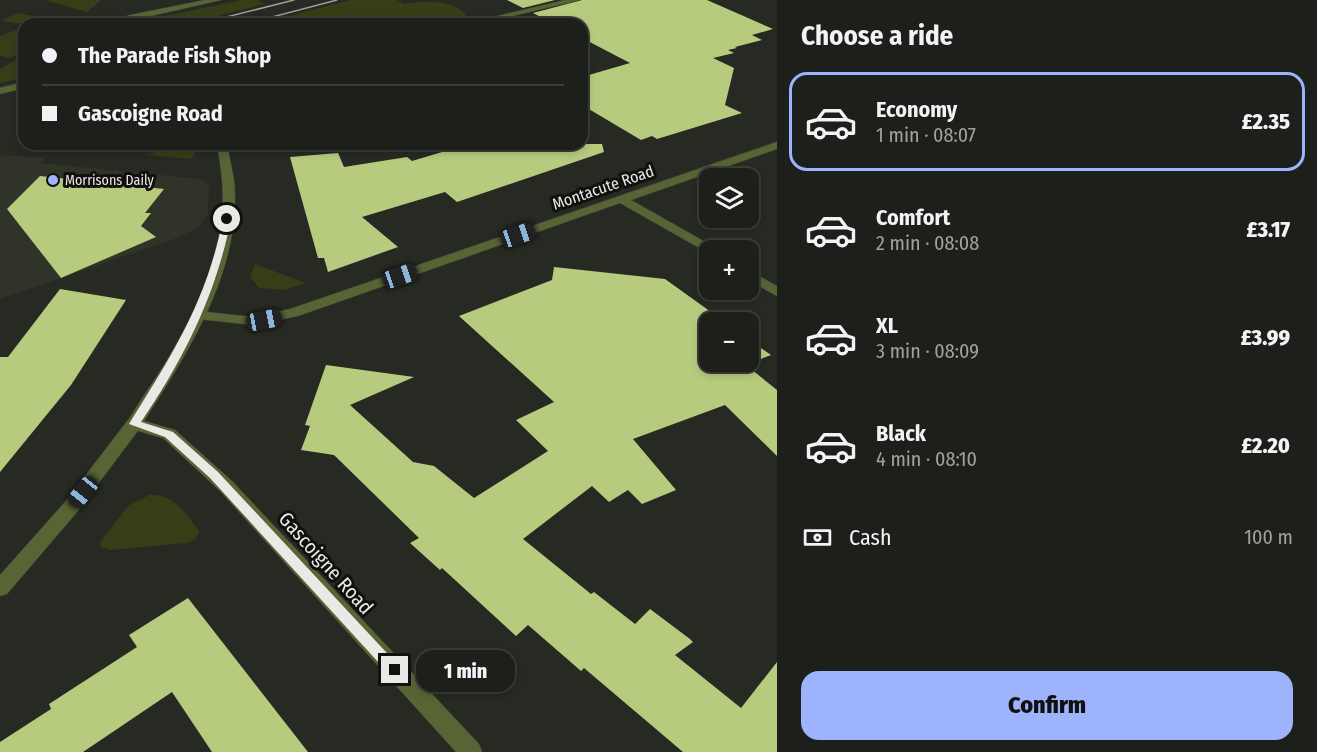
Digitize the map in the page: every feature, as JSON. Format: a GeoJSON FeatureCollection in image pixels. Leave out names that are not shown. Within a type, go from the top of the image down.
{"type":"FeatureCollection","features":[{"type":"Feature","properties":{"kind":"street"},"geometry":{"type":"LineString","coordinates":[[127,18],[217,0]]}},
{"type":"Feature","properties":{"kind":"street"},"geometry":{"type":"LineString","coordinates":[[495,18],[576,0]]}},
{"type":"Feature","properties":{"kind":"street"},"geometry":{"type":"LineString","coordinates":[[0,91],[18,86]]}},
{"type":"Feature","properties":{"kind":"street","name":"Montacute Road"},"geometry":{"type":"LineString","coordinates":[[198,315],[253,321],[293,313],[777,145]]}},
{"type":"Feature","properties":{"kind":"street"},"geometry":{"type":"LineString","coordinates":[[0,588],[71,507],[134,424],[154,396],[198,315],[219,261],[226,223],[228,177],[223,150]]}},
{"type":"Feature","properties":{"kind":"street"},"geometry":{"type":"LineString","coordinates":[[621,199],[699,244]]}},
{"type":"Feature","properties":{"kind":"street"},"geometry":{"type":"LineString","coordinates":[[759,281],[777,292]]}},
{"type":"Feature","properties":{"kind":"street","name":"Gascoigne Road"},"geometry":{"type":"LineString","coordinates":[[134,424],[169,434],[226,486],[471,752]]}},
{"type":"Feature","properties":{"kind":"shaded area"},"geometry":{"type":"Polygon","coordinates":[[[0,155],[45,158],[41,163],[201,179],[209,185],[208,213],[199,227],[180,237],[0,299],[0,155]]]}},
{"type":"Feature","properties":{"kind":"green space"},"geometry":{"type":"Polygon","coordinates":[[[44,0],[101,0],[87,12],[44,0]]]}},
{"type":"Feature","properties":{"kind":"green space"},"geometry":{"type":"Polygon","coordinates":[[[242,0],[257,0],[265,4],[210,18],[156,18],[242,0]]]}},
{"type":"Feature","properties":{"kind":"green space"},"geometry":{"type":"Polygon","coordinates":[[[350,0],[397,0],[404,4],[438,2],[454,6],[466,15],[464,18],[282,18],[350,0]]]}},
{"type":"Feature","properties":{"kind":"green space"},"geometry":{"type":"Polygon","coordinates":[[[16,13],[47,18],[18,18],[18,23],[2,21],[16,13]]]}},
{"type":"Feature","properties":{"kind":"green space"},"geometry":{"type":"Polygon","coordinates":[[[18,29],[18,54],[10,58],[0,56],[0,36],[18,29]]]}},
{"type":"Feature","properties":{"kind":"green space"},"geometry":{"type":"Polygon","coordinates":[[[18,58],[18,79],[0,83],[0,69],[18,58]]]}},
{"type":"Feature","properties":{"kind":"green space"},"geometry":{"type":"Polygon","coordinates":[[[160,150],[194,150],[195,156],[188,159],[148,155],[160,150]]]}},
{"type":"Feature","properties":{"kind":"green space"},"geometry":{"type":"Polygon","coordinates":[[[255,264],[306,283],[284,290],[260,288],[250,278],[255,264]]]}},
{"type":"Feature","properties":{"kind":"green space"},"geometry":{"type":"Polygon","coordinates":[[[149,495],[165,497],[178,506],[199,531],[196,539],[187,543],[110,550],[101,547],[100,542],[129,505],[149,495]]]}},
{"type":"Feature","properties":{"kind":"building"},"geometry":{"type":"Polygon","coordinates":[[[507,0],[555,0],[523,8],[507,0]]]}},
{"type":"Feature","properties":{"kind":"building"},"geometry":{"type":"Polygon","coordinates":[[[582,0],[707,0],[773,29],[752,35],[762,40],[735,47],[737,48],[728,50],[734,53],[713,58],[734,68],[725,105],[742,113],[657,139],[652,136],[641,140],[588,109],[588,75],[630,63],[588,41],[588,18],[543,18],[533,13],[582,0]]]}},
{"type":"Feature","properties":{"kind":"building"},"geometry":{"type":"Polygon","coordinates":[[[588,144],[602,144],[604,152],[457,202],[445,192],[362,217],[398,247],[328,272],[324,258],[318,258],[290,157],[338,153],[344,167],[407,157],[412,161],[449,150],[588,150],[588,144]]]}},
{"type":"Feature","properties":{"kind":"building"},"geometry":{"type":"Polygon","coordinates":[[[40,176],[164,189],[145,213],[151,213],[141,226],[156,237],[61,278],[7,209],[40,176]]]}},
{"type":"Feature","properties":{"kind":"building"},"geometry":{"type":"Polygon","coordinates":[[[554,267],[665,279],[711,312],[699,312],[699,372],[755,372],[777,390],[777,456],[725,405],[633,439],[676,490],[642,504],[628,490],[609,502],[592,486],[523,539],[591,594],[594,592],[635,624],[650,609],[690,639],[693,642],[675,655],[741,708],[777,662],[777,752],[683,752],[584,668],[581,671],[528,625],[516,636],[442,568],[440,570],[410,543],[419,538],[334,455],[301,450],[310,426],[305,425],[326,365],[414,377],[350,405],[413,462],[434,466],[474,498],[548,451],[516,420],[554,402],[459,316],[552,280],[554,267]]]}},
{"type":"Feature","properties":{"kind":"building"},"geometry":{"type":"Polygon","coordinates":[[[60,289],[126,300],[71,385],[0,472],[0,357],[8,357],[60,289]]]}},
{"type":"Feature","properties":{"kind":"building"},"geometry":{"type":"Polygon","coordinates":[[[759,347],[771,355],[759,360],[759,347]]]}},
{"type":"Feature","properties":{"kind":"building"},"geometry":{"type":"Polygon","coordinates":[[[188,598],[308,752],[212,752],[172,692],[83,752],[0,752],[0,742],[51,709],[49,704],[137,647],[129,635],[188,598]]]}},
{"type":"Feature","properties":{"kind":"tram line"},"geometry":{"type":"LineString","coordinates":[[223,18],[294,0]]}},
{"type":"Feature","properties":{"kind":"tram line"},"geometry":{"type":"LineString","coordinates":[[268,18],[337,0]]}},
{"type":"Feature","properties":{"kind":"place","name":"Morrisons Daily"},"geometry":{"type":"Point","coordinates":[53,180]}},
{"type":"Feature","properties":{"kind":"route"},"geometry":{"type":"LineString","coordinates":[[227,219],[219,261],[196,319],[154,396],[134,424],[155,428],[169,434],[226,486],[395,670]]}}]}
